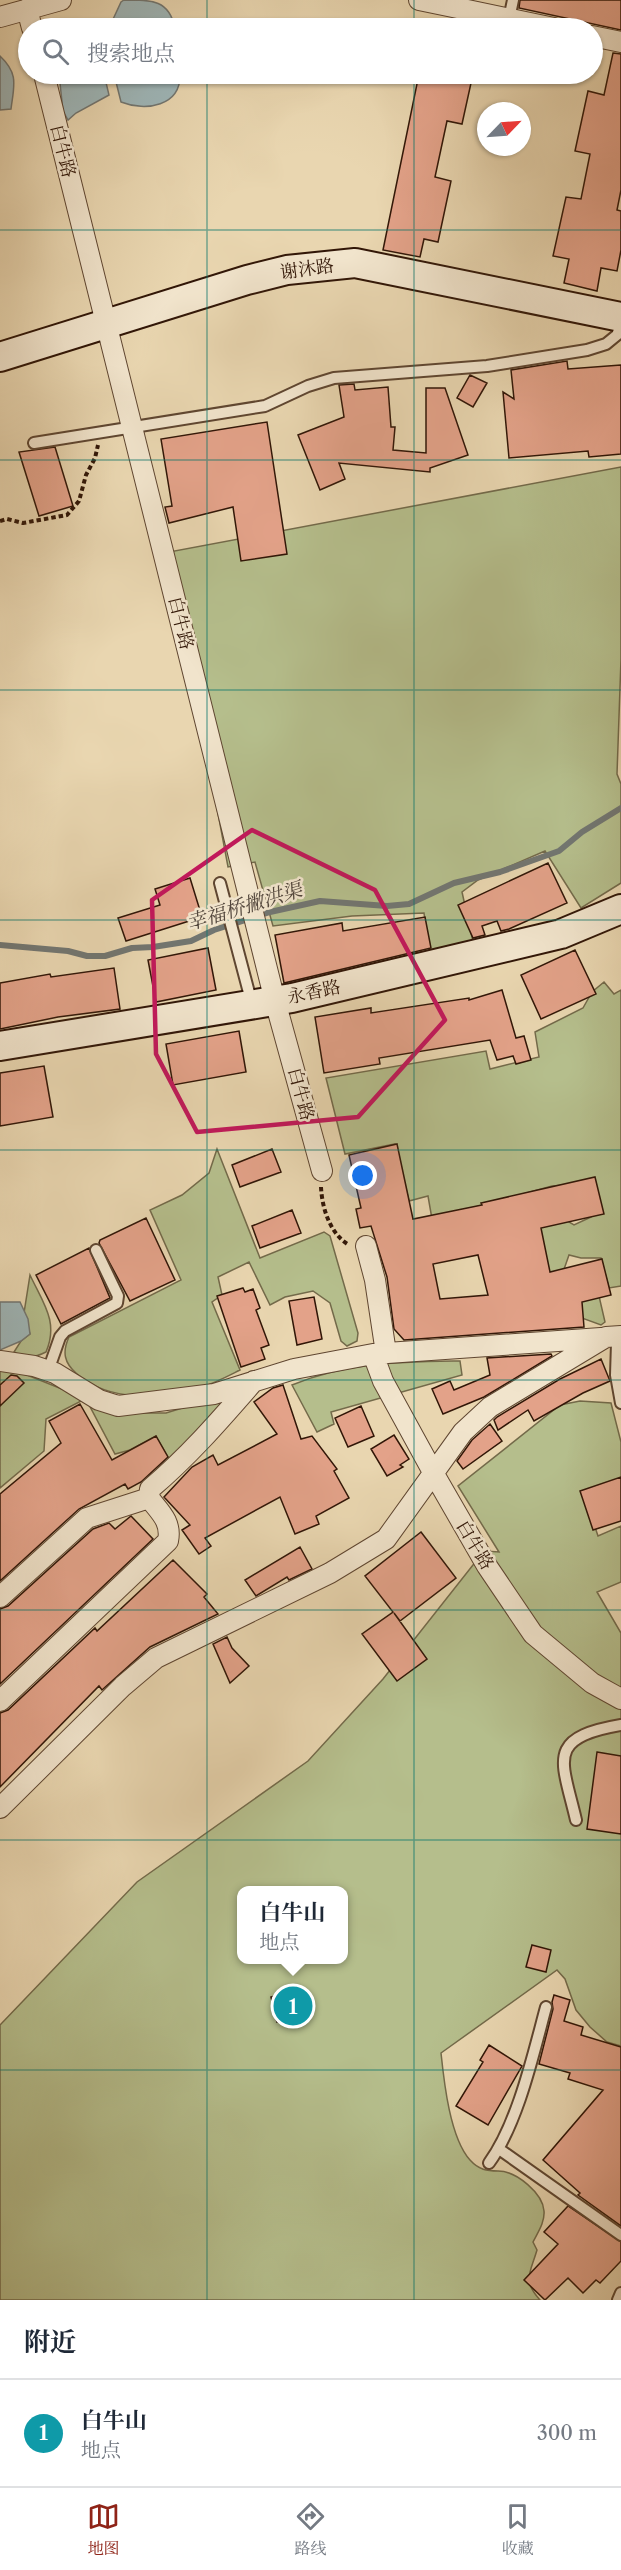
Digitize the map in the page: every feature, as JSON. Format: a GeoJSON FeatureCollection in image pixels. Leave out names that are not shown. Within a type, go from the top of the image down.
{"type":"FeatureCollection","features":[{"type":"Feature","properties":{"kind":"street"},"geometry":{"type":"LineString","coordinates":[[0,17],[61,0]]}},
{"type":"Feature","properties":{"kind":"street"},"geometry":{"type":"LineString","coordinates":[[419,0],[511,10],[530,18]]}},
{"type":"Feature","properties":{"kind":"street"},"geometry":{"type":"LineString","coordinates":[[27,9],[29,18]]}},
{"type":"Feature","properties":{"kind":"street"},"geometry":{"type":"LineString","coordinates":[[603,38],[621,42]]}},
{"type":"Feature","properties":{"kind":"street","name":"白牛路"},"geometry":{"type":"LineString","coordinates":[[46,84],[255,917],[264,1002],[322,1171]]}},
{"type":"Feature","properties":{"kind":"street","name":"谢沐路"},"geometry":{"type":"LineString","coordinates":[[0,357],[287,270],[355,263],[621,317]]}},
{"type":"Feature","properties":{"kind":"street","name":"永香路"},"geometry":{"type":"LineString","coordinates":[[0,1047],[264,1002],[561,934],[621,909]]}},
{"type":"Feature","properties":{"kind":"street","name":"白牛路"},"geometry":{"type":"LineString","coordinates":[[366,1246],[377,1292],[383,1381],[434,1474],[487,1566],[533,1634],[592,1683],[621,1700]]}},
{"type":"Feature","properties":{"kind":"street"},"geometry":{"type":"LineString","coordinates":[[0,1361],[48,1371],[73,1383],[99,1400],[118,1406],[214,1394],[294,1369],[380,1354],[614,1337]]}},
{"type":"Feature","properties":{"kind":"street"},"geometry":{"type":"LineString","coordinates":[[0,1808],[123,1686],[156,1658],[360,1557],[386,1539],[463,1432],[489,1407],[614,1337]]}},
{"type":"Feature","properties":{"kind":"street"},"geometry":{"type":"LineString","coordinates":[[0,1701],[168,1541],[170,1530],[168,1522],[149,1498],[150,1489],[212,1432],[255,1380]]}},
{"type":"Feature","properties":{"kind":"street"},"geometry":{"type":"LineString","coordinates":[[0,1597],[87,1518],[149,1498]]}},
{"type":"Feature","properties":{"kind":"lane"},"geometry":{"type":"LineString","coordinates":[[34,443],[265,406],[308,386],[334,378],[487,366],[587,350],[606,344],[617,335],[621,325]]}},
{"type":"Feature","properties":{"kind":"lane"},"geometry":{"type":"LineString","coordinates":[[220,884],[233,933],[264,1002]]}},
{"type":"Feature","properties":{"kind":"lane"},"geometry":{"type":"LineString","coordinates":[[48,1371],[60,1336],[65,1331],[117,1303],[118,1296],[96,1250]]}},
{"type":"Feature","properties":{"kind":"lane"},"geometry":{"type":"LineString","coordinates":[[614,1337],[616,1342],[615,1375],[621,1403]]}},
{"type":"Feature","properties":{"kind":"lane"},"geometry":{"type":"LineString","coordinates":[[576,1820],[562,1759],[568,1745],[593,1733],[621,1725]]}},
{"type":"Feature","properties":{"kind":"lane"},"geometry":{"type":"LineString","coordinates":[[489,2163],[499,2149],[523,2084],[546,2007]]}},
{"type":"Feature","properties":{"kind":"lane"},"geometry":{"type":"LineString","coordinates":[[499,2149],[621,2235]]}},
{"type":"Feature","properties":{"kind":"lane"},"geometry":{"type":"LineString","coordinates":[[618,2300],[621,2292]]}},
{"type":"Feature","properties":{"kind":"path"},"geometry":{"type":"LineString","coordinates":[[0,521],[7,519],[22,523],[67,514],[79,501],[86,475],[95,458],[100,432]]}},
{"type":"Feature","properties":{"kind":"path"},"geometry":{"type":"LineString","coordinates":[[322,1171],[321,1192],[333,1230],[338,1238],[352,1247],[366,1246]]}},
{"type":"Feature","properties":{"kind":"highlighted area"},"geometry":{"type":"Polygon","coordinates":[[[252,830],[375,890],[445,1020],[358,1117],[197,1132],[156,1054],[152,900],[252,830]]]}},
{"type":"Feature","properties":{"kind":"green space"},"geometry":{"type":"Polygon","coordinates":[[[621,467],[621,659],[617,774],[621,784],[621,883],[581,908],[545,851],[478,880],[462,892],[476,955],[431,965],[424,913],[352,916],[273,926],[255,862],[228,867],[169,552],[621,467]]]}},
{"type":"Feature","properties":{"kind":"green space"},"geometry":{"type":"Polygon","coordinates":[[[604,982],[614,994],[621,990],[621,1286],[609,1288],[601,1258],[581,1258],[569,1255],[562,1275],[599,1296],[605,1322],[601,1325],[557,1309],[536,1218],[559,1216],[574,1225],[591,1217],[585,1191],[577,1184],[552,1186],[432,1219],[428,1196],[409,1201],[395,1144],[345,1154],[326,1078],[486,1051],[490,1069],[539,1057],[535,1032],[583,1008],[592,992],[604,982]]]}},
{"type":"Feature","properties":{"kind":"green space"},"geometry":{"type":"Polygon","coordinates":[[[217,1149],[260,1258],[324,1232],[330,1236],[358,1333],[357,1341],[347,1346],[341,1341],[330,1303],[313,1291],[285,1297],[270,1305],[249,1262],[218,1277],[222,1295],[212,1302],[240,1370],[202,1387],[153,1396],[120,1394],[90,1383],[69,1366],[65,1348],[69,1337],[181,1280],[150,1210],[182,1195],[209,1173],[217,1149]]]}},
{"type":"Feature","properties":{"kind":"green space"},"geometry":{"type":"Polygon","coordinates":[[[30,1275],[48,1313],[51,1331],[46,1352],[30,1357],[14,1352],[21,1341],[30,1334],[24,1313],[30,1275]]]}},
{"type":"Feature","properties":{"kind":"green space"},"geometry":{"type":"Polygon","coordinates":[[[460,1361],[462,1375],[331,1412],[334,1424],[317,1432],[292,1385],[333,1372],[374,1365],[460,1361]]]}},
{"type":"Feature","properties":{"kind":"green space"},"geometry":{"type":"Polygon","coordinates":[[[2,1365],[128,1413],[166,1413],[238,1391],[172,1464],[156,1436],[130,1450],[115,1454],[88,1403],[81,1401],[46,1419],[44,1451],[0,1488],[0,1367],[2,1365]]]}},
{"type":"Feature","properties":{"kind":"green space"},"geometry":{"type":"Polygon","coordinates":[[[580,1401],[611,1403],[621,1442],[621,1479],[584,1494],[598,1536],[621,1526],[621,1582],[597,1592],[621,1633],[621,2046],[607,2042],[590,2027],[576,2010],[565,1979],[557,1970],[441,2053],[449,2109],[457,2138],[463,2150],[480,2168],[505,2172],[521,2179],[534,2191],[543,2204],[541,2227],[533,2242],[537,2250],[529,2276],[531,2287],[540,2300],[0,2300],[0,2025],[137,1882],[308,1761],[383,1679],[484,1551],[499,1552],[458,1486],[560,1405],[580,1401]]]}},
{"type":"Feature","properties":{"kind":"water"},"geometry":{"type":"Polygon","coordinates":[[[124,0],[151,1],[164,7],[172,18],[114,18],[124,0]]]}},
{"type":"Feature","properties":{"kind":"water"},"geometry":{"type":"Polygon","coordinates":[[[0,56],[13,74],[11,109],[0,110],[0,56]]]}},
{"type":"Feature","properties":{"kind":"water"},"geometry":{"type":"Polygon","coordinates":[[[60,84],[106,84],[109,95],[76,113],[68,120],[63,111],[60,84]]]}},
{"type":"Feature","properties":{"kind":"water"},"geometry":{"type":"Polygon","coordinates":[[[116,84],[179,84],[175,93],[160,104],[141,106],[121,102],[116,84]]]}},
{"type":"Feature","properties":{"kind":"water"},"geometry":{"type":"Polygon","coordinates":[[[0,1302],[20,1302],[28,1319],[30,1334],[21,1341],[0,1350],[0,1302]]]}},
{"type":"Feature","properties":{"kind":"building"},"geometry":{"type":"Polygon","coordinates":[[[520,0],[621,0],[621,30],[603,26],[603,18],[565,18],[519,8],[520,0]]]}},
{"type":"Feature","properties":{"kind":"building"},"geometry":{"type":"Polygon","coordinates":[[[613,53],[621,54],[621,190],[617,210],[621,211],[621,250],[617,271],[601,268],[597,291],[564,283],[569,259],[553,256],[566,197],[581,199],[590,154],[575,151],[588,91],[604,95],[613,53]]]}},
{"type":"Feature","properties":{"kind":"building"},"geometry":{"type":"Polygon","coordinates":[[[417,84],[471,84],[462,124],[447,121],[435,177],[451,181],[438,242],[424,239],[420,257],[383,250],[417,84]]]}},
{"type":"Feature","properties":{"kind":"building"},"geometry":{"type":"Polygon","coordinates":[[[567,361],[568,369],[621,365],[621,454],[589,457],[588,451],[509,458],[503,392],[514,399],[511,370],[567,361]]]}},
{"type":"Feature","properties":{"kind":"building"},"geometry":{"type":"Polygon","coordinates":[[[470,375],[487,383],[473,407],[457,398],[470,375]]]}},
{"type":"Feature","properties":{"kind":"building"},"geometry":{"type":"Polygon","coordinates":[[[354,384],[355,390],[388,387],[391,427],[395,427],[393,450],[426,453],[426,388],[445,388],[468,455],[430,468],[430,472],[339,463],[345,479],[320,490],[298,435],[344,417],[339,385],[354,384]]]}},
{"type":"Feature","properties":{"kind":"building"},"geometry":{"type":"Polygon","coordinates":[[[267,422],[287,554],[241,561],[233,507],[169,523],[165,507],[172,506],[161,439],[267,422]]]}},
{"type":"Feature","properties":{"kind":"building"},"geometry":{"type":"Polygon","coordinates":[[[55,447],[73,506],[39,516],[19,452],[55,447]]]}},
{"type":"Feature","properties":{"kind":"building"},"geometry":{"type":"Polygon","coordinates":[[[548,863],[567,903],[509,929],[501,931],[497,921],[482,926],[485,935],[473,938],[458,905],[548,863]]]}},
{"type":"Feature","properties":{"kind":"building"},"geometry":{"type":"Polygon","coordinates":[[[190,878],[202,917],[126,941],[118,918],[160,905],[155,889],[190,878]]]}},
{"type":"Feature","properties":{"kind":"building"},"geometry":{"type":"Polygon","coordinates":[[[425,917],[431,948],[284,983],[275,935],[342,923],[343,931],[425,917]]]}},
{"type":"Feature","properties":{"kind":"building"},"geometry":{"type":"Polygon","coordinates":[[[208,948],[216,990],[156,1002],[148,960],[208,948]]]}},
{"type":"Feature","properties":{"kind":"building"},"geometry":{"type":"Polygon","coordinates":[[[575,950],[596,994],[541,1019],[521,975],[575,950]]]}},
{"type":"Feature","properties":{"kind":"building"},"geometry":{"type":"Polygon","coordinates":[[[114,968],[120,1009],[58,1017],[0,1029],[0,983],[50,974],[51,977],[114,968]]]}},
{"type":"Feature","properties":{"kind":"building"},"geometry":{"type":"Polygon","coordinates":[[[502,990],[516,1038],[524,1036],[531,1060],[516,1064],[513,1056],[497,1060],[490,1040],[379,1058],[380,1064],[324,1073],[315,1017],[371,1008],[371,1013],[469,998],[469,1000],[502,990]]]}},
{"type":"Feature","properties":{"kind":"building"},"geometry":{"type":"Polygon","coordinates":[[[239,1031],[246,1072],[173,1085],[166,1044],[239,1031]]]}},
{"type":"Feature","properties":{"kind":"building"},"geometry":{"type":"Polygon","coordinates":[[[44,1066],[53,1117],[0,1126],[0,1073],[44,1066]]]}},
{"type":"Feature","properties":{"kind":"building"},"geometry":{"type":"Polygon","coordinates":[[[397,1144],[413,1219],[482,1205],[481,1203],[595,1177],[604,1214],[541,1228],[550,1272],[602,1259],[611,1295],[582,1302],[584,1327],[404,1340],[394,1329],[387,1277],[371,1226],[360,1228],[356,1209],[361,1208],[349,1155],[397,1144]],[[478,1255],[433,1264],[440,1299],[488,1295],[478,1255]]]}},
{"type":"Feature","properties":{"kind":"building"},"geometry":{"type":"Polygon","coordinates":[[[272,1149],[281,1172],[240,1187],[232,1165],[272,1149]]]}},
{"type":"Feature","properties":{"kind":"building"},"geometry":{"type":"Polygon","coordinates":[[[292,1210],[301,1233],[260,1248],[252,1226],[292,1210]]]}},
{"type":"Feature","properties":{"kind":"building"},"geometry":{"type":"Polygon","coordinates":[[[146,1218],[175,1280],[130,1301],[99,1243],[100,1240],[146,1218]]]}},
{"type":"Feature","properties":{"kind":"building"},"geometry":{"type":"Polygon","coordinates":[[[89,1248],[110,1298],[61,1324],[36,1275],[89,1248]]]}},
{"type":"Feature","properties":{"kind":"building"},"geometry":{"type":"Polygon","coordinates":[[[243,1288],[245,1292],[253,1289],[260,1308],[256,1310],[269,1345],[261,1348],[265,1359],[241,1367],[217,1296],[243,1288]]]}},
{"type":"Feature","properties":{"kind":"building"},"geometry":{"type":"Polygon","coordinates":[[[314,1297],[322,1339],[297,1345],[289,1301],[314,1297]]]}},
{"type":"Feature","properties":{"kind":"building"},"geometry":{"type":"Polygon","coordinates":[[[551,1354],[552,1356],[484,1397],[443,1414],[432,1389],[450,1381],[454,1390],[490,1375],[487,1358],[551,1354]]]}},
{"type":"Feature","properties":{"kind":"building"},"geometry":{"type":"Polygon","coordinates":[[[601,1359],[610,1381],[583,1393],[534,1421],[528,1410],[498,1430],[494,1420],[497,1417],[560,1379],[601,1359]]]}},
{"type":"Feature","properties":{"kind":"building"},"geometry":{"type":"Polygon","coordinates":[[[11,1375],[17,1376],[24,1383],[0,1406],[0,1385],[11,1375]]]}},
{"type":"Feature","properties":{"kind":"building"},"geometry":{"type":"Polygon","coordinates":[[[283,1385],[301,1439],[312,1436],[337,1469],[334,1471],[349,1498],[316,1516],[319,1524],[295,1534],[280,1497],[205,1538],[211,1546],[199,1554],[182,1530],[190,1525],[164,1497],[192,1467],[213,1455],[218,1465],[277,1434],[254,1402],[273,1388],[283,1385]]]}},
{"type":"Feature","properties":{"kind":"building"},"geometry":{"type":"Polygon","coordinates":[[[80,1404],[112,1460],[156,1436],[168,1457],[141,1482],[128,1489],[125,1484],[79,1509],[0,1581],[0,1494],[61,1443],[49,1421],[80,1404]]]}},
{"type":"Feature","properties":{"kind":"building"},"geometry":{"type":"Polygon","coordinates":[[[361,1406],[374,1436],[348,1447],[335,1418],[361,1406]]]}},
{"type":"Feature","properties":{"kind":"building"},"geometry":{"type":"Polygon","coordinates":[[[490,1424],[502,1441],[463,1469],[457,1461],[472,1440],[490,1424]]]}},
{"type":"Feature","properties":{"kind":"building"},"geometry":{"type":"Polygon","coordinates":[[[394,1435],[409,1459],[400,1465],[403,1467],[387,1476],[371,1449],[394,1435]]]}},
{"type":"Feature","properties":{"kind":"building"},"geometry":{"type":"Polygon","coordinates":[[[621,1477],[621,1521],[593,1530],[580,1491],[621,1477]]]}},
{"type":"Feature","properties":{"kind":"building"},"geometry":{"type":"Polygon","coordinates":[[[131,1516],[153,1539],[0,1684],[0,1609],[8,1606],[93,1529],[109,1523],[115,1529],[131,1516]]]}},
{"type":"Feature","properties":{"kind":"building"},"geometry":{"type":"Polygon","coordinates":[[[421,1532],[456,1578],[400,1621],[394,1613],[427,1659],[397,1681],[362,1634],[393,1612],[365,1576],[421,1532]]]}},
{"type":"Feature","properties":{"kind":"building"},"geometry":{"type":"Polygon","coordinates":[[[300,1547],[312,1569],[289,1580],[287,1577],[256,1596],[245,1580],[300,1547]]]}},
{"type":"Feature","properties":{"kind":"building"},"geometry":{"type":"Polygon","coordinates":[[[173,1560],[207,1594],[204,1597],[218,1614],[150,1647],[102,1690],[99,1686],[0,1787],[0,1713],[8,1710],[95,1628],[97,1631],[173,1560]]]}},
{"type":"Feature","properties":{"kind":"building"},"geometry":{"type":"Polygon","coordinates":[[[227,1637],[232,1648],[249,1666],[230,1683],[213,1644],[227,1637]]]}},
{"type":"Feature","properties":{"kind":"building"},"geometry":{"type":"Polygon","coordinates":[[[597,1752],[621,1756],[621,1834],[587,1829],[597,1752]]]}},
{"type":"Feature","properties":{"kind":"building"},"geometry":{"type":"Polygon","coordinates":[[[532,1945],[551,1950],[546,1972],[526,1967],[532,1945]]]}},
{"type":"Feature","properties":{"kind":"building"},"geometry":{"type":"Polygon","coordinates":[[[287,1993],[293,2018],[277,2022],[271,1997],[287,1993]]]}},
{"type":"Feature","properties":{"kind":"building"},"geometry":{"type":"Polygon","coordinates":[[[554,1995],[570,2000],[564,2021],[583,2027],[581,2035],[621,2047],[621,2226],[578,2195],[580,2193],[543,2160],[603,2090],[568,2079],[570,2073],[539,2064],[553,2009],[554,1995]]]}},
{"type":"Feature","properties":{"kind":"building"},"geometry":{"type":"Polygon","coordinates":[[[489,2045],[522,2066],[488,2125],[456,2106],[483,2062],[480,2060],[489,2045]]]}},
{"type":"Feature","properties":{"kind":"building"},"geometry":{"type":"Polygon","coordinates":[[[568,2206],[621,2242],[621,2261],[600,2283],[596,2280],[583,2293],[568,2278],[545,2300],[524,2280],[558,2244],[544,2232],[568,2206]]]}},
{"type":"Feature","properties":{"kind":"waterway","name":"幸福桥撇洪渠"},"geometry":{"type":"LineString","coordinates":[[0,945],[68,951],[87,956],[105,956],[132,948],[191,941],[214,930],[270,912],[320,901],[387,906],[409,904],[454,883],[500,872],[559,851],[582,832],[621,808]]}},
{"type":"Feature","properties":{"kind":"place","name":"白牛山"},"geometry":{"type":"Point","coordinates":[293,2006]}}]}
